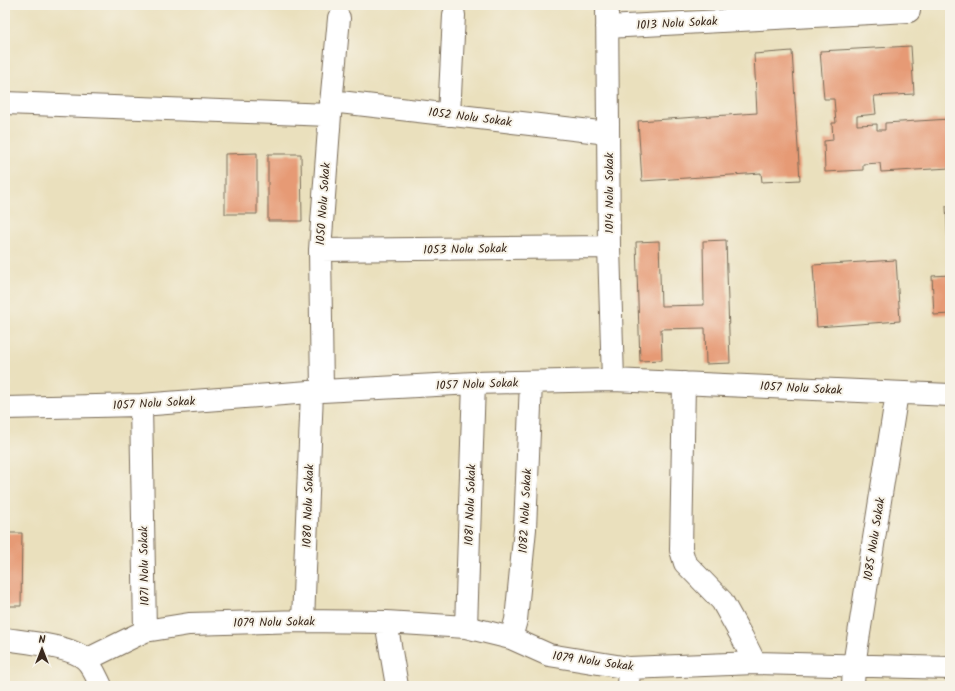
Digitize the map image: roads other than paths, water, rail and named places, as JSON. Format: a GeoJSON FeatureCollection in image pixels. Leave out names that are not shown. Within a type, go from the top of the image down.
{"type":"FeatureCollection","features":[{"type":"Feature","properties":{"kind":"street","name":"1014 Nolu Sokak"},"geometry":{"type":"LineString","coordinates":[[607,5],[609,247],[613,380]]}},
{"type":"Feature","properties":{"kind":"street","name":"1013 Nolu Sokak"},"geometry":{"type":"LineString","coordinates":[[607,27],[812,11],[909,11],[908,5]]}},
{"type":"Feature","properties":{"kind":"street"},"geometry":{"type":"LineString","coordinates":[[448,115],[454,15]]}},
{"type":"Feature","properties":{"kind":"street","name":"1050 Nolu Sokak"},"geometry":{"type":"LineString","coordinates":[[317,391],[320,250],[330,108],[339,18]]}},
{"type":"Feature","properties":{"kind":"street","name":"1052 Nolu Sokak"},"geometry":{"type":"LineString","coordinates":[[5,104],[330,108],[448,115],[608,133]]}},
{"type":"Feature","properties":{"kind":"street","name":"1053 Nolu Sokak"},"geometry":{"type":"LineString","coordinates":[[320,250],[609,247]]}},
{"type":"Feature","properties":{"kind":"street","name":"1057 Nolu Sokak"},"geometry":{"type":"LineString","coordinates":[[5,408],[141,405],[317,391],[613,380],[950,395]]}},
{"type":"Feature","properties":{"kind":"street","name":"1082 Nolu Sokak"},"geometry":{"type":"LineString","coordinates":[[511,638],[516,620],[525,529],[531,382]]}},
{"type":"Feature","properties":{"kind":"street"},"geometry":{"type":"LineString","coordinates":[[684,383],[681,550],[685,563],[722,601],[755,663]]}},
{"type":"Feature","properties":{"kind":"street","name":"1081 Nolu Sokak"},"geometry":{"type":"LineString","coordinates":[[466,627],[474,384]]}},
{"type":"Feature","properties":{"kind":"street","name":"1080 Nolu Sokak"},"geometry":{"type":"LineString","coordinates":[[303,621],[317,391]]}},
{"type":"Feature","properties":{"kind":"street","name":"1085 Nolu Sokak"},"geometry":{"type":"LineString","coordinates":[[853,676],[897,393]]}},
{"type":"Feature","properties":{"kind":"street","name":"1071 Nolu Sokak"},"geometry":{"type":"LineString","coordinates":[[141,405],[145,631]]}},
{"type":"Feature","properties":{"kind":"street","name":"1079 Nolu Sokak"},"geometry":{"type":"LineString","coordinates":[[145,631],[189,624],[303,621],[386,622],[466,627],[511,638],[549,656],[628,677],[755,663],[853,676],[950,668]]}},
{"type":"Feature","properties":{"kind":"street"},"geometry":{"type":"LineString","coordinates":[[386,622],[397,686]]}},
{"type":"Feature","properties":{"kind":"street"},"geometry":{"type":"LineString","coordinates":[[86,660],[145,631]]}},
{"type":"Feature","properties":{"kind":"street"},"geometry":{"type":"LineString","coordinates":[[5,639],[74,652],[86,660],[101,686]]}}]}
